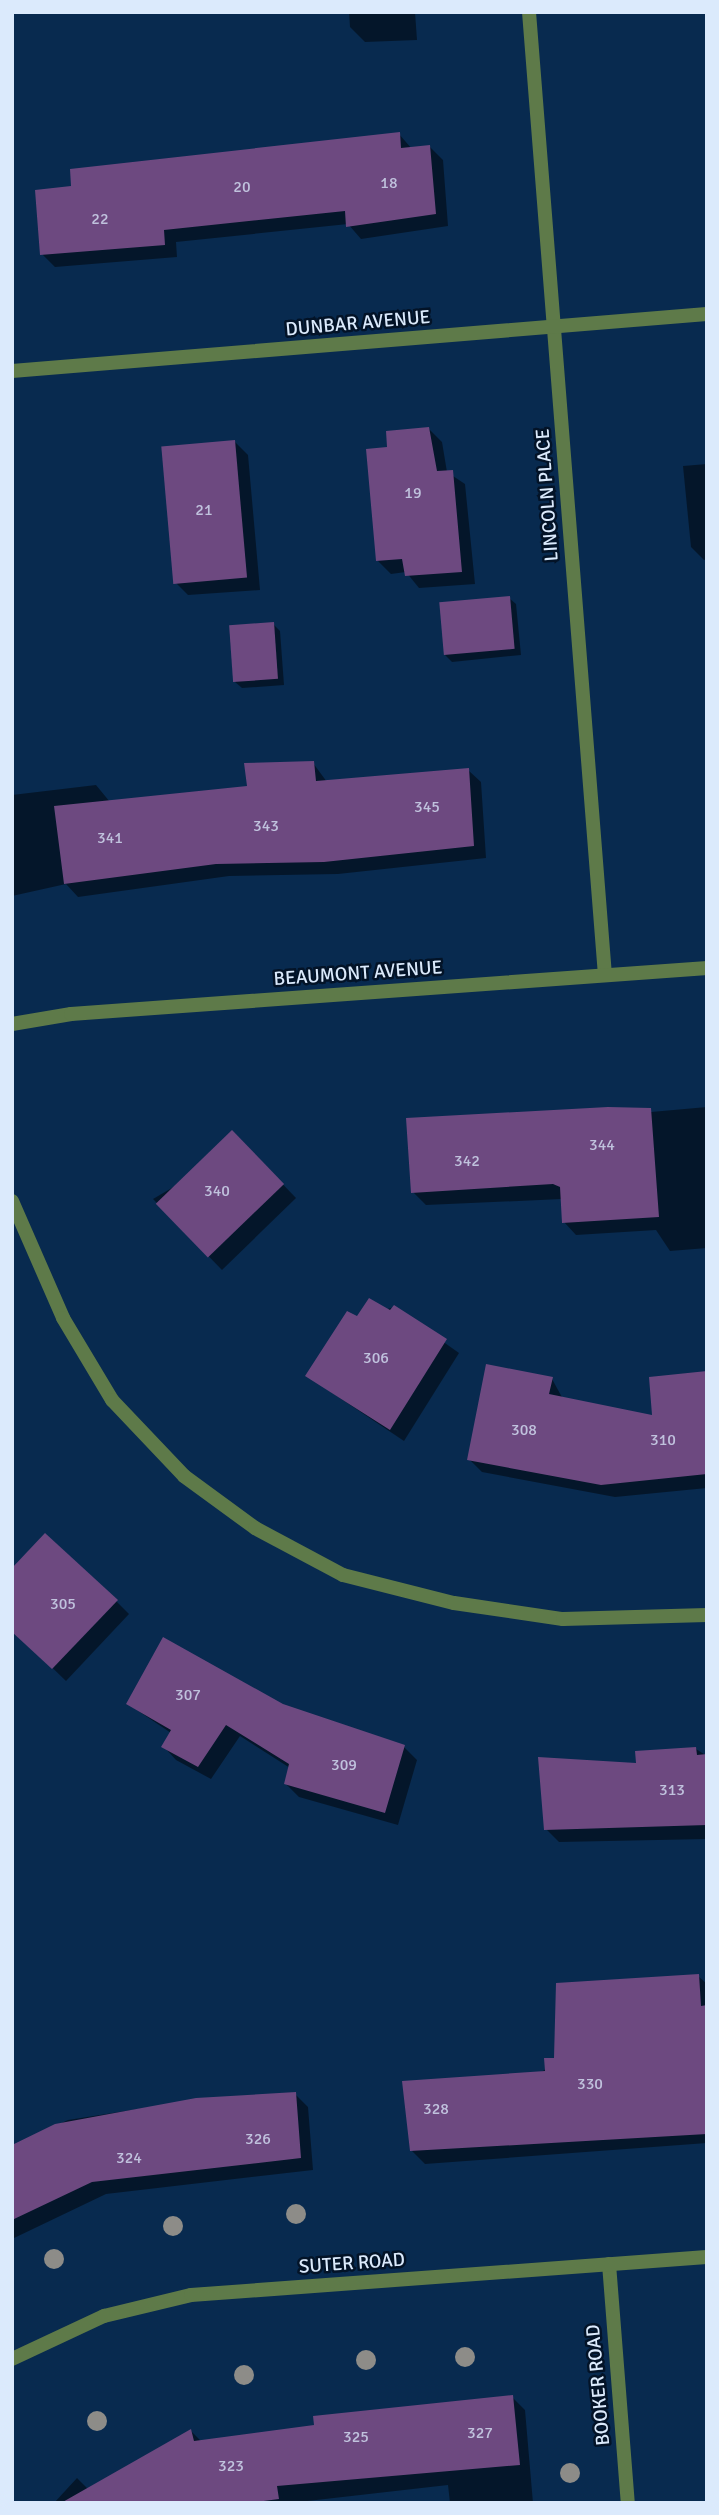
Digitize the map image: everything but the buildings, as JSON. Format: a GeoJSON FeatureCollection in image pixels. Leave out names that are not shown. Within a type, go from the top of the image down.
{"type":"FeatureCollection","features":[{"type":"Feature","properties":{"kind":"street","name":"LINCOLN PLACE"},"geometry":{"type":"LineString","coordinates":[[529,12],[605,975]]}},
{"type":"Feature","properties":{"kind":"street","name":"DUNBAR AVENUE"},"geometry":{"type":"LineString","coordinates":[[12,371],[707,314]]}},
{"type":"Feature","properties":{"kind":"street","name":"BEAUMONT AVENUE"},"geometry":{"type":"LineString","coordinates":[[12,1024],[707,968]]}},
{"type":"Feature","properties":{"kind":"street"},"geometry":{"type":"LineString","coordinates":[[12,1201],[63,1318],[112,1400],[184,1476],[255,1528],[343,1575],[454,1603],[563,1619],[707,1615]]}},
{"type":"Feature","properties":{"kind":"street","name":"SUTER ROAD"},"geometry":{"type":"LineString","coordinates":[[12,2359],[104,2316],[191,2295],[707,2257]]}},
{"type":"Feature","properties":{"kind":"street","name":"BOOKER ROAD"},"geometry":{"type":"LineString","coordinates":[[609,2264],[628,2503]]}}]}
